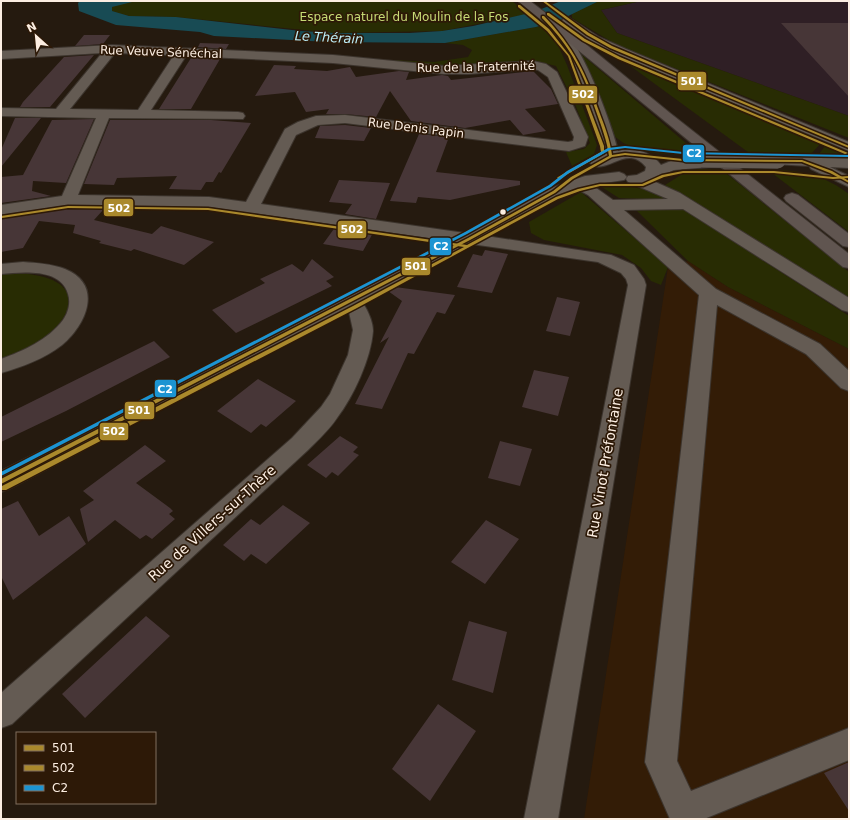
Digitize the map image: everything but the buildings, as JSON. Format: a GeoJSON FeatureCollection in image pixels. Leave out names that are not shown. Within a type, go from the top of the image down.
{"type":"FeatureCollection","features":[{"type":"Feature","properties":{"kind":"main road"},"geometry":{"type":"LineString","coordinates":[[523,1],[541,5],[562,23],[573,39],[665,116],[849,263]]}},
{"type":"Feature","properties":{"kind":"main road"},"geometry":{"type":"LineString","coordinates":[[541,5],[562,23],[849,242]]}},
{"type":"Feature","properties":{"kind":"street"},"geometry":{"type":"LineString","coordinates":[[562,23],[622,52],[849,147]]}},
{"type":"Feature","properties":{"kind":"street"},"geometry":{"type":"LineString","coordinates":[[562,23],[569,43],[578,59],[609,144],[608,157],[604,164],[606,169],[627,178],[658,188],[849,306]]}},
{"type":"Feature","properties":{"kind":"street"},"geometry":{"type":"LineString","coordinates":[[60,113],[112,49]]}},
{"type":"Feature","properties":{"kind":"street","name":"Rue Veuve Sénéchal"},"geometry":{"type":"LineString","coordinates":[[1,55],[112,49],[321,58]]}},
{"type":"Feature","properties":{"kind":"street"},"geometry":{"type":"LineString","coordinates":[[142,114],[182,53]]}},
{"type":"Feature","properties":{"kind":"street","name":"Rue de la Fraternité"},"geometry":{"type":"LineString","coordinates":[[321,58],[444,70],[480,69],[527,64],[538,65],[553,75],[565,99]]}},
{"type":"Feature","properties":{"kind":"street","name":"Rue Denis Papin"},"geometry":{"type":"LineString","coordinates":[[251,208],[288,135],[295,129],[306,124],[330,118],[345,119],[573,147],[580,143],[581,137],[565,99]]}},
{"type":"Feature","properties":{"kind":"street"},"geometry":{"type":"LineString","coordinates":[[1,112],[238,116]]}},
{"type":"Feature","properties":{"kind":"street"},"geometry":{"type":"LineString","coordinates":[[68,200],[104,114]]}},
{"type":"Feature","properties":{"kind":"street"},"geometry":{"type":"LineString","coordinates":[[554,192],[572,178],[608,157],[625,154],[661,159],[703,162],[780,163],[802,161],[849,163]]}},
{"type":"Feature","properties":{"kind":"street"},"geometry":{"type":"LineString","coordinates":[[637,155],[652,162],[654,166],[653,172]]}},
{"type":"Feature","properties":{"kind":"street"},"geometry":{"type":"LineString","coordinates":[[802,161],[839,170],[849,182]]}},
{"type":"Feature","properties":{"kind":"street"},"geometry":{"type":"LineString","coordinates":[[1,482],[469,239],[554,192],[577,183],[599,178],[645,177],[653,172],[676,165],[703,162]]}},
{"type":"Feature","properties":{"kind":"street"},"geometry":{"type":"LineString","coordinates":[[780,163],[839,170]]}},
{"type":"Feature","properties":{"kind":"street"},"geometry":{"type":"LineString","coordinates":[[577,183],[594,192],[710,293],[813,349],[849,383]]}},
{"type":"Feature","properties":{"kind":"street","name":"Rue Vinot Préfontaine"},"geometry":{"type":"LineString","coordinates":[[1,210],[68,200],[195,201],[610,260],[622,266],[632,274],[637,285],[541,819]]}},
{"type":"Feature","properties":{"kind":"street"},"geometry":{"type":"LineString","coordinates":[[609,205],[685,204]]}},
{"type":"Feature","properties":{"kind":"street"},"geometry":{"type":"LineString","coordinates":[[1,269],[32,267],[57,272],[71,281],[79,294],[80,301],[75,317],[70,325],[52,341],[29,356],[1,366]]}},
{"type":"Feature","properties":{"kind":"street"},"geometry":{"type":"LineString","coordinates":[[710,293],[661,762],[682,815],[849,744]]}},
{"type":"Feature","properties":{"kind":"street","name":"Rue de Villers-sur-Thère"},"geometry":{"type":"LineString","coordinates":[[1,713],[294,450],[329,413],[340,396],[362,340],[362,321],[352,300]]}},
{"type":"Feature","properties":{"kind":"shaded area"},"geometry":{"type":"Polygon","coordinates":[[[641,1],[849,1],[849,116],[617,33],[601,10],[641,1]]]}},
{"type":"Feature","properties":{"kind":"shaded area"},"geometry":{"type":"Polygon","coordinates":[[[688,261],[728,287],[849,349],[849,819],[584,819],[668,267],[688,261]]]}},
{"type":"Feature","properties":{"kind":"green space","name":"Espace naturel du Moulin de la Fos"},"geometry":{"type":"Polygon","coordinates":[[[122,1],[512,1],[528,14],[442,31],[334,33],[176,17],[129,16],[111,11],[112,7],[122,1]]]}},
{"type":"Feature","properties":{"kind":"green space"},"geometry":{"type":"Polygon","coordinates":[[[599,1],[641,1],[601,10],[617,33],[849,116],[849,138],[617,45],[572,18],[572,14],[599,1]]]}},
{"type":"Feature","properties":{"kind":"green space"},"geometry":{"type":"Polygon","coordinates":[[[542,26],[557,43],[567,65],[597,145],[594,154],[572,166],[566,152],[584,149],[590,143],[575,104],[556,66],[540,62],[454,66],[399,64],[392,60],[434,62],[468,57],[472,50],[463,45],[445,43],[542,26]]]}},
{"type":"Feature","properties":{"kind":"green space"},"geometry":{"type":"Polygon","coordinates":[[[618,53],[823,141],[810,155],[752,155],[614,54],[618,53]]]}},
{"type":"Feature","properties":{"kind":"green space"},"geometry":{"type":"Polygon","coordinates":[[[581,54],[700,155],[666,154],[643,151],[622,142],[613,135],[581,54]]]}},
{"type":"Feature","properties":{"kind":"green space"},"geometry":{"type":"Polygon","coordinates":[[[828,142],[849,155],[849,158],[816,158],[828,142]]]}},
{"type":"Feature","properties":{"kind":"green space"},"geometry":{"type":"Polygon","coordinates":[[[698,169],[722,170],[849,272],[849,300],[665,185],[684,173],[698,169]]]}},
{"type":"Feature","properties":{"kind":"green space"},"geometry":{"type":"Polygon","coordinates":[[[768,170],[811,174],[840,187],[849,194],[849,232],[768,170]]]}},
{"type":"Feature","properties":{"kind":"green space"},"geometry":{"type":"Polygon","coordinates":[[[617,184],[653,191],[669,200],[619,198],[600,186],[617,184]]]}},
{"type":"Feature","properties":{"kind":"green space"},"geometry":{"type":"Polygon","coordinates":[[[581,192],[668,267],[661,285],[651,281],[641,268],[622,255],[544,240],[531,233],[529,222],[581,192]]]}},
{"type":"Feature","properties":{"kind":"green space"},"geometry":{"type":"Polygon","coordinates":[[[635,209],[683,209],[849,316],[849,349],[728,287],[688,261],[635,209]]]}},
{"type":"Feature","properties":{"kind":"green space"},"geometry":{"type":"Polygon","coordinates":[[[15,273],[45,277],[62,286],[69,298],[66,312],[57,326],[42,340],[23,351],[1,359],[1,274],[15,273]]]}},
{"type":"Feature","properties":{"kind":"water","name":"Le Thérain"},"geometry":{"type":"Polygon","coordinates":[[[80,1],[136,1],[112,7],[112,11],[129,16],[176,17],[301,31],[334,33],[409,33],[442,31],[473,26],[534,12],[561,1],[599,1],[560,20],[536,27],[445,43],[329,42],[214,36],[200,32],[116,25],[79,11],[78,3],[80,1]]]}},
{"type":"Feature","properties":{"kind":"transit line","name":"501"},"geometry":{"type":"LineString","coordinates":[[543,1],[588,34],[611,47],[849,147]]}},
{"type":"Feature","properties":{"kind":"transit line","name":"502"},"geometry":{"type":"LineString","coordinates":[[519,6],[548,30],[569,56],[602,146],[603,152],[559,178]]}},
{"type":"Feature","properties":{"kind":"transit line","name":"502"},"geometry":{"type":"LineString","coordinates":[[548,14],[584,40],[619,58],[846,153]]}},
{"type":"Feature","properties":{"kind":"transit line","name":"501"},"geometry":{"type":"LineString","coordinates":[[543,17],[562,38],[584,74],[604,130],[611,156]]}},
{"type":"Feature","properties":{"kind":"transit line","name":"C2"},"geometry":{"type":"LineString","coordinates":[[1,474],[466,233],[550,186],[568,172],[609,149],[625,147],[683,153],[849,156]]}},
{"type":"Feature","properties":{"kind":"transit line","name":"501"},"geometry":{"type":"LineString","coordinates":[[1,482],[469,239],[554,192],[572,178],[611,156],[625,154],[683,160],[802,161],[831,172],[849,182]]}},
{"type":"Feature","properties":{"kind":"transit line","name":"502"},"geometry":{"type":"LineString","coordinates":[[4,488],[355,307],[557,198],[579,190],[600,185],[643,185],[663,176],[683,172],[774,172],[833,178],[849,177]]}},
{"type":"Feature","properties":{"kind":"transit line","name":"502"},"geometry":{"type":"LineString","coordinates":[[2,217],[68,207],[208,209],[468,246]]}}]}
